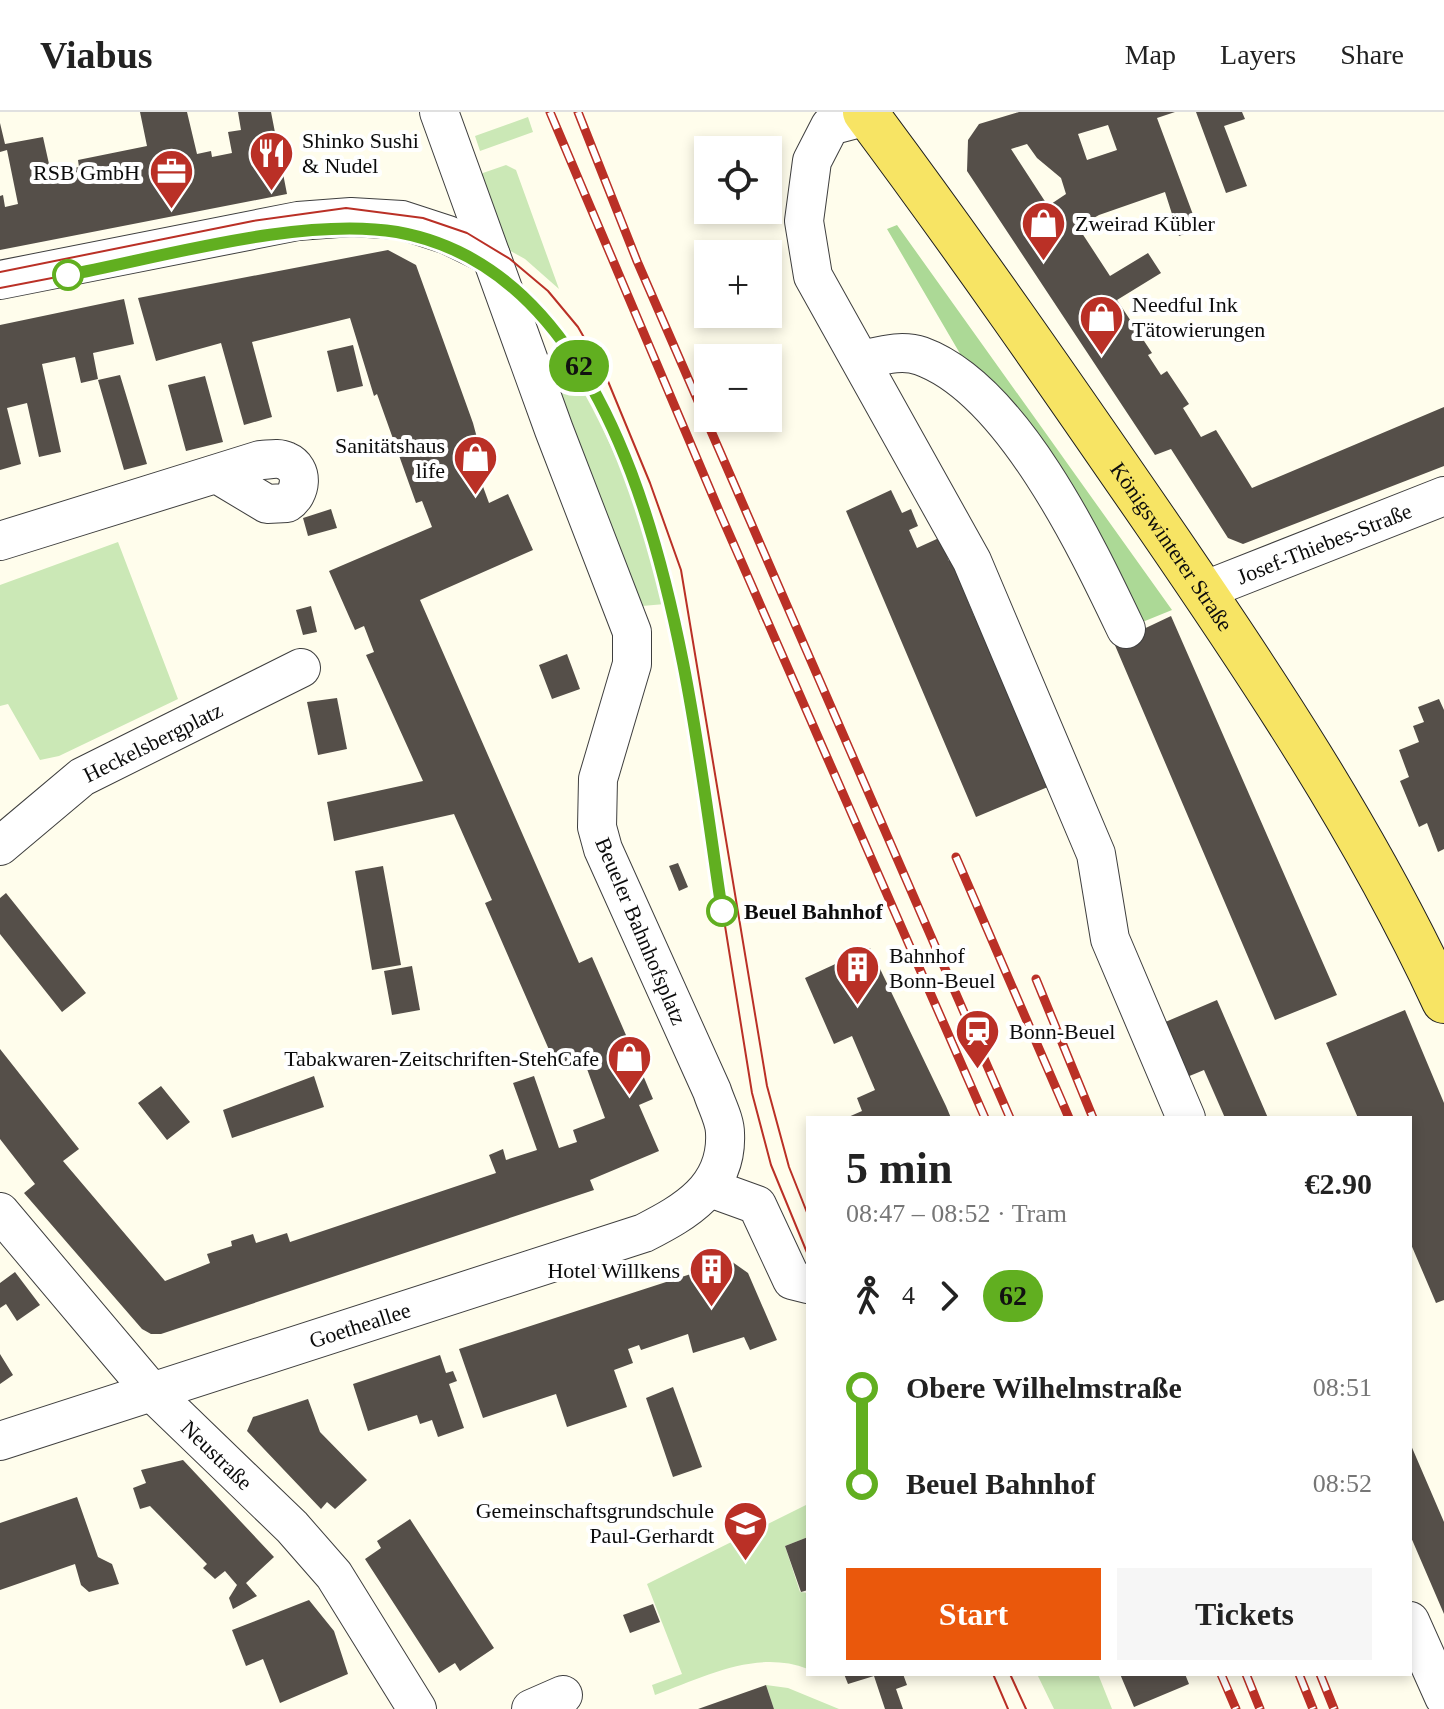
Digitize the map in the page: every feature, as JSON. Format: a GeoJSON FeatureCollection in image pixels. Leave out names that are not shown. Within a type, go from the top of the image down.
{"type":"FeatureCollection","features":[{"type":"Feature","properties":{"kind":"main road","name":"Königswinterer Straße"},"geometry":{"type":"LineString","coordinates":[[871,113],[1203,591],[1320,770],[1425,959],[1444,1001]]}},
{"type":"Feature","properties":{"kind":"street","name":"Beueler Bahnhofsplatz"},"geometry":{"type":"LineString","coordinates":[[439,112],[554,430],[628,614],[632,664],[598,779],[597,827],[603,849],[712,1091],[726,1131],[723,1156],[710,1188]]}},
{"type":"Feature","properties":{"kind":"street"},"geometry":{"type":"LineString","coordinates":[[871,113],[830,126],[812,161],[804,221],[813,276],[978,573],[1096,854],[1110,939],[1185,1116]]}},
{"type":"Feature","properties":{"kind":"street"},"geometry":{"type":"LineString","coordinates":[[0,280],[298,221],[351,217],[402,220],[448,235],[491,256]]}},
{"type":"Feature","properties":{"kind":"street"},"geometry":{"type":"LineString","coordinates":[[861,360],[890,353],[918,355],[950,371],[974,392],[1017,437],[1057,495],[1126,629]]}},
{"type":"Feature","properties":{"kind":"street"},"geometry":{"type":"LineString","coordinates":[[0,541],[217,474]]}},
{"type":"Feature","properties":{"kind":"street","name":"Josef-Thiebes-Straße"},"geometry":{"type":"LineString","coordinates":[[1203,591],[1444,496]]}},
{"type":"Feature","properties":{"kind":"street","name":"Heckelsbergplatz"},"geometry":{"type":"LineString","coordinates":[[5,830],[82,777],[301,668]]}},
{"type":"Feature","properties":{"kind":"street"},"geometry":{"type":"LineString","coordinates":[[710,1188],[757,1205],[792,1280],[806,1284]]}},
{"type":"Feature","properties":{"kind":"street","name":"Goetheallee"},"geometry":{"type":"LineString","coordinates":[[0,1441],[644,1233],[689,1210],[710,1188]]}},
{"type":"Feature","properties":{"kind":"street","name":"Neustraße"},"geometry":{"type":"LineString","coordinates":[[0,1212],[151,1391],[292,1527],[334,1575],[417,1709]]}},
{"type":"Feature","properties":{"kind":"street"},"geometry":{"type":"LineString","coordinates":[[1412,1625],[1444,1697]]}},
{"type":"Feature","properties":{"kind":"green space"},"geometry":{"type":"Polygon","coordinates":[[[528,117],[533,132],[480,151],[475,136],[528,117]]]}},
{"type":"Feature","properties":{"kind":"green space"},"geometry":{"type":"Polygon","coordinates":[[[506,165],[516,170],[559,289],[525,259],[507,249],[480,174],[506,165]]]}},
{"type":"Feature","properties":{"kind":"green space"},"geometry":{"type":"Polygon","coordinates":[[[897,225],[1172,610],[1108,636],[1013,444],[887,229],[897,225]]]}},
{"type":"Feature","properties":{"kind":"green space"},"geometry":{"type":"Polygon","coordinates":[[[559,351],[593,410],[622,473],[647,538],[665,604],[642,606],[543,361],[545,356],[559,351]]]}},
{"type":"Feature","properties":{"kind":"green space"},"geometry":{"type":"Polygon","coordinates":[[[118,542],[178,699],[59,756],[40,760],[8,704],[0,706],[0,585],[118,542]]]}},
{"type":"Feature","properties":{"kind":"green space"},"geometry":{"type":"Polygon","coordinates":[[[806,1505],[806,1538],[785,1546],[800,1592],[806,1593],[806,1668],[769,1662],[750,1664],[711,1674],[655,1695],[652,1685],[682,1674],[647,1584],[806,1505]]]}},
{"type":"Feature","properties":{"kind":"green space"},"geometry":{"type":"Polygon","coordinates":[[[1038,1676],[1099,1676],[1112,1709],[1054,1709],[1038,1676]]]}},
{"type":"Feature","properties":{"kind":"green space"},"geometry":{"type":"Polygon","coordinates":[[[766,1685],[788,1688],[839,1709],[774,1709],[766,1685]]]}},
{"type":"Feature","properties":{"kind":"building"},"geometry":{"type":"Polygon","coordinates":[[[140,112],[187,112],[197,154],[211,151],[212,157],[232,153],[228,132],[241,130],[238,112],[271,112],[287,194],[0,250],[0,196],[3,195],[5,207],[18,204],[7,150],[0,152],[0,123],[5,144],[43,137],[51,173],[79,167],[78,160],[147,146],[140,112]]]}},
{"type":"Feature","properties":{"kind":"building"},"geometry":{"type":"Polygon","coordinates":[[[1019,112],[1175,112],[1157,118],[1195,220],[1190,222],[1192,231],[1179,236],[1165,192],[1099,215],[1078,227],[1110,276],[1148,253],[1161,273],[1117,300],[1152,353],[1148,355],[1161,375],[1167,371],[1189,404],[1183,408],[1201,437],[1216,430],[1252,488],[1444,407],[1444,466],[1243,544],[1228,538],[1171,449],[1155,455],[967,171],[968,140],[979,124],[1019,112]],[[1108,125],[1078,134],[1087,160],[1117,150],[1108,125]],[[1027,144],[1011,149],[1048,206],[1066,194],[1061,178],[1037,158],[1027,144]]]}},
{"type":"Feature","properties":{"kind":"building"},"geometry":{"type":"Polygon","coordinates":[[[1196,112],[1242,112],[1245,119],[1224,126],[1247,186],[1226,193],[1196,112]]]}},
{"type":"Feature","properties":{"kind":"building"},"geometry":{"type":"Polygon","coordinates":[[[388,250],[416,265],[473,423],[480,449],[470,451],[489,503],[508,494],[533,550],[420,600],[579,963],[592,957],[629,1042],[653,1099],[639,1105],[659,1151],[590,1180],[594,1190],[161,1334],[151,1334],[142,1329],[24,1193],[35,1184],[0,1139],[0,1049],[79,1149],[63,1161],[165,1281],[210,1263],[207,1254],[232,1246],[231,1241],[253,1234],[256,1243],[287,1233],[290,1242],[496,1173],[489,1155],[503,1149],[506,1160],[537,1150],[513,1083],[534,1076],[559,1148],[577,1142],[573,1130],[605,1118],[583,1058],[557,1068],[485,903],[492,900],[454,814],[334,841],[327,802],[423,781],[366,655],[374,652],[364,626],[355,630],[329,571],[432,527],[422,501],[416,503],[377,394],[374,396],[350,318],[252,342],[272,417],[244,425],[221,343],[156,361],[138,298],[388,250]]]}},
{"type":"Feature","properties":{"kind":"building"},"geometry":{"type":"Polygon","coordinates":[[[124,299],[134,344],[93,353],[98,379],[81,383],[75,357],[42,364],[61,452],[39,457],[27,403],[7,408],[21,464],[0,470],[0,325],[124,299]]]}},
{"type":"Feature","properties":{"kind":"building"},"geometry":{"type":"Polygon","coordinates":[[[353,345],[363,386],[337,392],[327,351],[353,345]]]}},
{"type":"Feature","properties":{"kind":"building"},"geometry":{"type":"Polygon","coordinates":[[[120,375],[147,464],[124,470],[98,380],[120,375]]]}},
{"type":"Feature","properties":{"kind":"building"},"geometry":{"type":"Polygon","coordinates":[[[205,376],[223,442],[186,451],[168,385],[205,376]]]}},
{"type":"Feature","properties":{"kind":"building"},"geometry":{"type":"Polygon","coordinates":[[[891,490],[902,513],[911,509],[918,526],[909,530],[917,548],[939,538],[949,561],[965,554],[979,587],[965,594],[974,616],[980,614],[1055,784],[976,817],[846,511],[891,490]]]}},
{"type":"Feature","properties":{"kind":"building"},"geometry":{"type":"Polygon","coordinates":[[[331,509],[337,528],[308,536],[303,518],[331,509]]]}},
{"type":"Feature","properties":{"kind":"building"},"geometry":{"type":"Polygon","coordinates":[[[311,606],[317,632],[303,635],[296,610],[311,606]]]}},
{"type":"Feature","properties":{"kind":"building"},"geometry":{"type":"Polygon","coordinates":[[[1171,616],[1337,995],[1275,1020],[1114,643],[1171,616]]]}},
{"type":"Feature","properties":{"kind":"building"},"geometry":{"type":"Polygon","coordinates":[[[567,654],[580,689],[552,699],[539,665],[567,654]]]}},
{"type":"Feature","properties":{"kind":"building"},"geometry":{"type":"Polygon","coordinates":[[[337,698],[347,749],[318,755],[307,702],[337,698]]]}},
{"type":"Feature","properties":{"kind":"building"},"geometry":{"type":"Polygon","coordinates":[[[1439,699],[1444,710],[1444,849],[1438,852],[1427,823],[1419,827],[1400,781],[1409,777],[1399,750],[1419,742],[1413,726],[1424,722],[1418,707],[1439,699]]]}},
{"type":"Feature","properties":{"kind":"building"},"geometry":{"type":"Polygon","coordinates":[[[678,863],[688,887],[679,891],[669,866],[678,863]]]}},
{"type":"Feature","properties":{"kind":"building"},"geometry":{"type":"Polygon","coordinates":[[[383,866],[401,965],[372,970],[355,871],[383,866]]]}},
{"type":"Feature","properties":{"kind":"building"},"geometry":{"type":"Polygon","coordinates":[[[6,893],[86,993],[62,1012],[0,934],[0,898],[6,893]]]}},
{"type":"Feature","properties":{"kind":"building","name":"Bahnhof Bonn-Beuel"},"geometry":{"type":"Polygon","coordinates":[[[870,948],[950,1116],[851,1116],[862,1111],[857,1098],[875,1090],[852,1036],[834,1044],[805,978],[870,948]]]}},
{"type":"Feature","properties":{"kind":"building"},"geometry":{"type":"Polygon","coordinates":[[[412,966],[420,1010],[392,1015],[384,971],[412,966]]]}},
{"type":"Feature","properties":{"kind":"building"},"geometry":{"type":"Polygon","coordinates":[[[1217,1000],[1267,1116],[1224,1116],[1204,1070],[1187,1077],[1163,1023],[1217,1000]]]}},
{"type":"Feature","properties":{"kind":"building"},"geometry":{"type":"Polygon","coordinates":[[[1405,1010],[1444,1103],[1444,1300],[1436,1303],[1412,1247],[1412,1116],[1357,1116],[1326,1043],[1405,1010]]]}},
{"type":"Feature","properties":{"kind":"building"},"geometry":{"type":"Polygon","coordinates":[[[314,1076],[324,1107],[232,1138],[223,1110],[314,1076]]]}},
{"type":"Feature","properties":{"kind":"building"},"geometry":{"type":"Polygon","coordinates":[[[161,1086],[190,1122],[167,1140],[138,1103],[161,1086]]]}},
{"type":"Feature","properties":{"kind":"building"},"geometry":{"type":"Polygon","coordinates":[[[731,1261],[748,1273],[777,1340],[750,1350],[744,1337],[693,1353],[688,1334],[641,1350],[639,1345],[628,1349],[633,1363],[614,1370],[627,1407],[567,1427],[556,1394],[483,1418],[459,1349],[731,1261]]]}},
{"type":"Feature","properties":{"kind":"building"},"geometry":{"type":"Polygon","coordinates":[[[15,1272],[40,1305],[17,1321],[6,1304],[0,1308],[0,1283],[15,1272]]]}},
{"type":"Feature","properties":{"kind":"building"},"geometry":{"type":"Polygon","coordinates":[[[0,1354],[13,1375],[0,1384],[0,1354]]]}},
{"type":"Feature","properties":{"kind":"building"},"geometry":{"type":"Polygon","coordinates":[[[440,1355],[446,1373],[453,1371],[457,1381],[449,1384],[464,1428],[438,1437],[432,1420],[420,1424],[417,1415],[368,1431],[353,1384],[440,1355]]]}},
{"type":"Feature","properties":{"kind":"building"},"geometry":{"type":"Polygon","coordinates":[[[673,1387],[702,1467],[673,1477],[646,1398],[673,1387]]]}},
{"type":"Feature","properties":{"kind":"building"},"geometry":{"type":"Polygon","coordinates":[[[308,1399],[320,1432],[367,1480],[335,1509],[327,1502],[321,1509],[247,1431],[253,1417],[308,1399]]]}},
{"type":"Feature","properties":{"kind":"building"},"geometry":{"type":"Polygon","coordinates":[[[1412,1448],[1444,1522],[1444,1614],[1412,1540],[1412,1448]]]}},
{"type":"Feature","properties":{"kind":"building"},"geometry":{"type":"Polygon","coordinates":[[[183,1460],[274,1557],[246,1583],[257,1596],[233,1609],[229,1598],[237,1585],[225,1571],[215,1579],[203,1568],[207,1564],[150,1506],[140,1509],[133,1488],[146,1483],[141,1470],[183,1460]]]}},
{"type":"Feature","properties":{"kind":"building"},"geometry":{"type":"Polygon","coordinates":[[[77,1497],[98,1557],[112,1564],[119,1584],[89,1592],[81,1585],[75,1564],[0,1590],[0,1523],[77,1497]]]}},
{"type":"Feature","properties":{"kind":"building"},"geometry":{"type":"Polygon","coordinates":[[[410,1519],[494,1648],[460,1671],[455,1663],[439,1673],[365,1559],[381,1548],[377,1541],[410,1519]]]}},
{"type":"Feature","properties":{"kind":"building"},"geometry":{"type":"Polygon","coordinates":[[[806,1538],[806,1591],[801,1592],[785,1546],[806,1538]]]}},
{"type":"Feature","properties":{"kind":"building"},"geometry":{"type":"Polygon","coordinates":[[[309,1600],[334,1631],[348,1674],[280,1703],[263,1659],[246,1666],[232,1630],[309,1600]]]}},
{"type":"Feature","properties":{"kind":"building"},"geometry":{"type":"Polygon","coordinates":[[[653,1604],[660,1622],[630,1633],[623,1615],[653,1604]]]}},
{"type":"Feature","properties":{"kind":"building"},"geometry":{"type":"Polygon","coordinates":[[[845,1676],[874,1676],[848,1684],[845,1676]]]}},
{"type":"Feature","properties":{"kind":"building"},"geometry":{"type":"Polygon","coordinates":[[[874,1676],[904,1676],[907,1685],[896,1689],[903,1709],[885,1709],[874,1676]]]}},
{"type":"Feature","properties":{"kind":"building"},"geometry":{"type":"Polygon","coordinates":[[[1121,1676],[1186,1676],[1189,1684],[1134,1707],[1121,1676]]]}},
{"type":"Feature","properties":{"kind":"building"},"geometry":{"type":"Polygon","coordinates":[[[766,1685],[774,1709],[698,1709],[766,1685]]]}},
{"type":"Feature","properties":{"kind":"tram line"},"geometry":{"type":"LineString","coordinates":[[0,272],[253,221],[346,208],[423,218],[467,233],[510,259],[548,291],[578,327],[605,374],[650,483],[681,570],[767,1086],[789,1167],[806,1210]]}},
{"type":"Feature","properties":{"kind":"tram line"},"geometry":{"type":"LineString","coordinates":[[0,288],[291,232],[375,230],[411,236],[476,262],[516,290],[548,321],[589,384],[642,505],[660,555],[680,647],[752,1093],[771,1165],[806,1250]]}},
{"type":"Feature","properties":{"kind":"tram line","name":"62"},"geometry":{"type":"LineString","coordinates":[[68,275],[291,232],[375,230],[396,232],[454,251],[496,273],[532,303],[562,340],[589,384],[636,489],[660,555],[680,647],[722,911]]}},
{"type":"Feature","properties":{"kind":"tram line"},"geometry":{"type":"LineString","coordinates":[[994,1676],[1008,1709]]}},
{"type":"Feature","properties":{"kind":"tram line"},"geometry":{"type":"LineString","coordinates":[[1011,1676],[1026,1709]]}},
{"type":"Feature","properties":{"kind":"railway"},"geometry":{"type":"LineString","coordinates":[[550,112],[720,513],[984,1116]]}},
{"type":"Feature","properties":{"kind":"railway"},"geometry":{"type":"LineString","coordinates":[[578,112],[637,261],[1009,1116]]}},
{"type":"Feature","properties":{"kind":"railway"},"geometry":{"type":"LineString","coordinates":[[956,857],[1068,1116]]}},
{"type":"Feature","properties":{"kind":"railway"},"geometry":{"type":"LineString","coordinates":[[1036,979],[1092,1116]]}},
{"type":"Feature","properties":{"kind":"railway"},"geometry":{"type":"LineString","coordinates":[[1222,1676],[1236,1709]]}},
{"type":"Feature","properties":{"kind":"railway"},"geometry":{"type":"LineString","coordinates":[[1247,1676],[1260,1709]]}},
{"type":"Feature","properties":{"kind":"railway"},"geometry":{"type":"LineString","coordinates":[[1300,1676],[1313,1709]]}},
{"type":"Feature","properties":{"kind":"railway"},"geometry":{"type":"LineString","coordinates":[[1321,1676],[1334,1709]]}},
{"type":"Feature","properties":{"kind":"place","name":"Shinko Sushi & Nudel"},"geometry":{"type":"Point","coordinates":[271,192]}},
{"type":"Feature","properties":{"kind":"place","name":"RSB GmbH"},"geometry":{"type":"Point","coordinates":[171,211]}},
{"type":"Feature","properties":{"kind":"place","name":"Zweirad Kübler"},"geometry":{"type":"Point","coordinates":[1044,262]}},
{"type":"Feature","properties":{"kind":"place","name":"Needful Ink Tätowierungen"},"geometry":{"type":"Point","coordinates":[1101,356]}},
{"type":"Feature","properties":{"kind":"place","name":"Sanitätshaus life"},"geometry":{"type":"Point","coordinates":[476,497]}},
{"type":"Feature","properties":{"kind":"place","name":"Beuel Bahnhof"},"geometry":{"type":"Point","coordinates":[722,911]}},
{"type":"Feature","properties":{"kind":"place","name":"Bahnhof Bonn-Beuel"},"geometry":{"type":"Point","coordinates":[858,1007]}},
{"type":"Feature","properties":{"kind":"place","name":"Bonn-Beuel"},"geometry":{"type":"Point","coordinates":[978,1070]}},
{"type":"Feature","properties":{"kind":"place","name":"Tabakwaren-Zeitschriften-StehCafe"},"geometry":{"type":"Point","coordinates":[630,1097]}},
{"type":"Feature","properties":{"kind":"place","name":"Hotel Willkens"},"geometry":{"type":"Point","coordinates":[711,1309]}},
{"type":"Feature","properties":{"kind":"place","name":"Gemeinschaftsgrundschule Paul-Gerhardt"},"geometry":{"type":"Point","coordinates":[745,1562]}}]}
